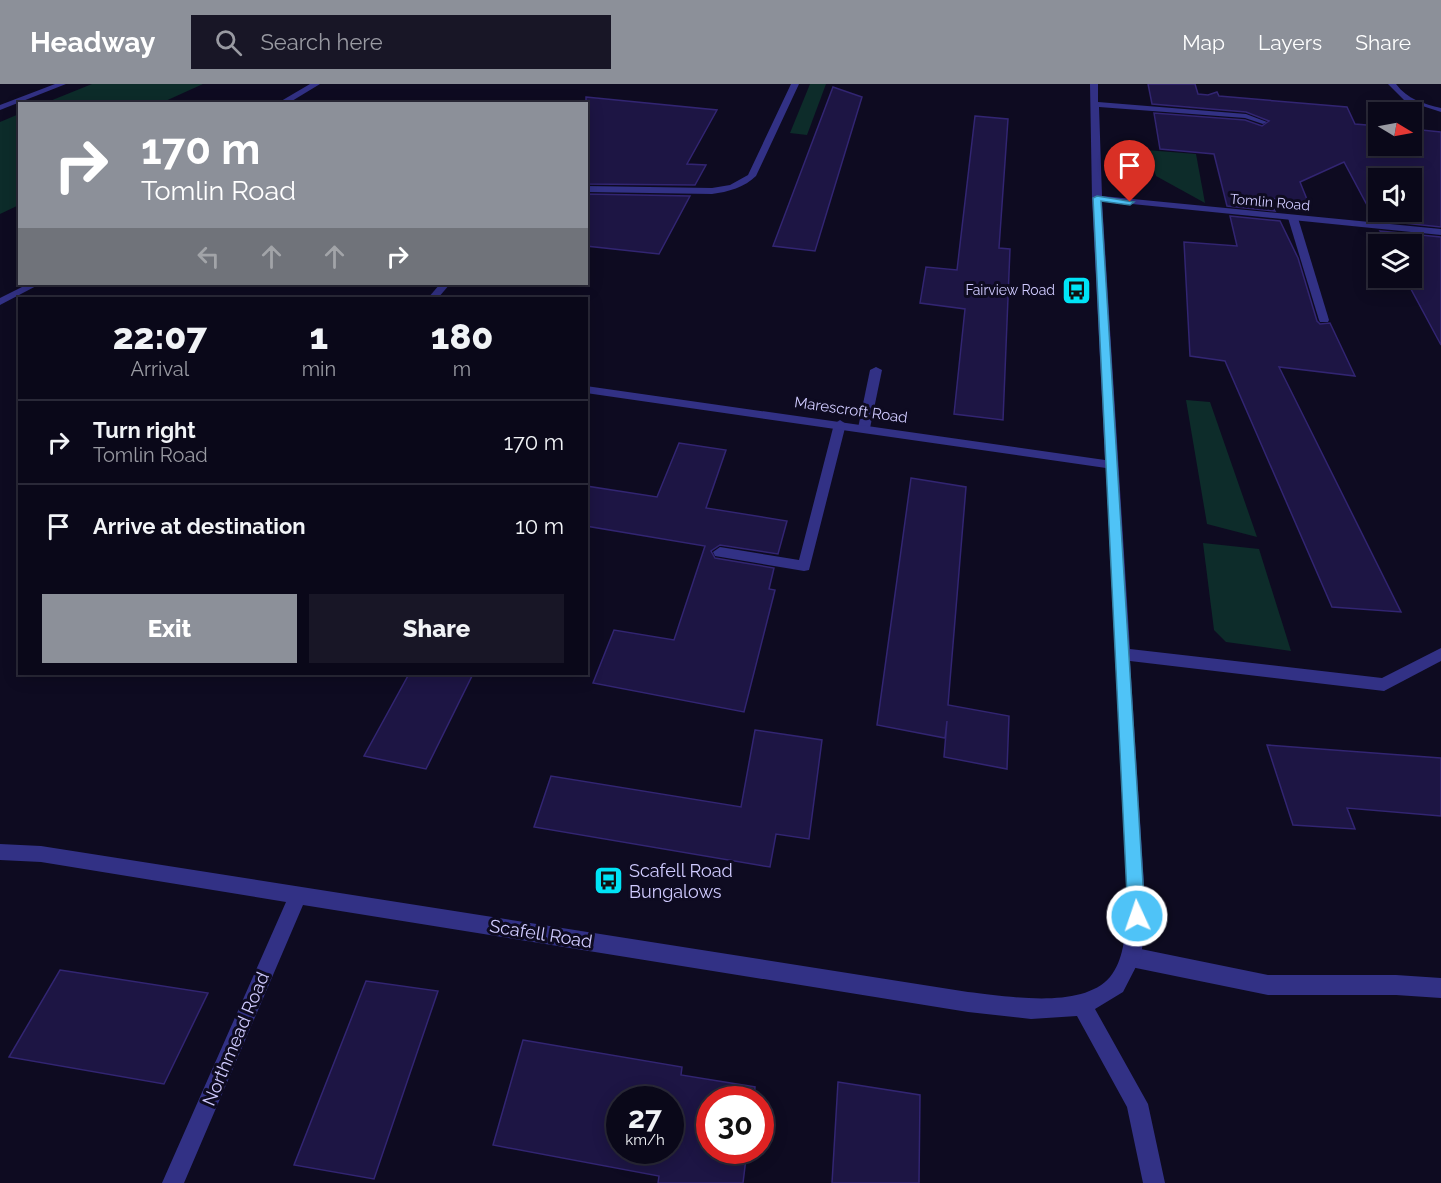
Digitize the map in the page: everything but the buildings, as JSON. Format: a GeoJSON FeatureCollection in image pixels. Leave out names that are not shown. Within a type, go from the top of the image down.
{"type":"FeatureCollection","features":[{"type":"Feature","properties":{"kind":"street"},"geometry":{"type":"LineString","coordinates":[[0,108],[62,84]]}},
{"type":"Feature","properties":{"kind":"street"},"geometry":{"type":"LineString","coordinates":[[284,102],[316,84]]}},
{"type":"Feature","properties":{"kind":"street"},"geometry":{"type":"LineString","coordinates":[[588,189],[712,191],[723,190],[744,182],[752,176],[795,84]]}},
{"type":"Feature","properties":{"kind":"street"},"geometry":{"type":"LineString","coordinates":[[1094,84],[1097,198],[1137,916],[1131,957],[1116,985],[1082,1006],[1137,1104],[1154,1183]]}},
{"type":"Feature","properties":{"kind":"street"},"geometry":{"type":"LineString","coordinates":[[1392,84],[1398,94],[1425,107],[1441,110]]}},
{"type":"Feature","properties":{"kind":"street"},"geometry":{"type":"LineString","coordinates":[[1096,104],[1246,116],[1263,122]]}},
{"type":"Feature","properties":{"kind":"street","name":"Tomlin Road"},"geometry":{"type":"LineString","coordinates":[[1097,198],[1441,232]]}},
{"type":"Feature","properties":{"kind":"street"},"geometry":{"type":"LineString","coordinates":[[1293,218],[1324,320]]}},
{"type":"Feature","properties":{"kind":"street"},"geometry":{"type":"LineString","coordinates":[[0,302],[33,285]]}},
{"type":"Feature","properties":{"kind":"street"},"geometry":{"type":"LineString","coordinates":[[434,297],[444,285]]}},
{"type":"Feature","properties":{"kind":"street"},"geometry":{"type":"LineString","coordinates":[[864,428],[876,370]]}},
{"type":"Feature","properties":{"kind":"street","name":"Marescroft Road"},"geometry":{"type":"LineString","coordinates":[[588,389],[1111,465]]}},
{"type":"Feature","properties":{"kind":"street"},"geometry":{"type":"LineString","coordinates":[[720,552],[804,566],[840,424]]}},
{"type":"Feature","properties":{"kind":"street"},"geometry":{"type":"LineString","coordinates":[[1124,654],[1384,685],[1441,654]]}},
{"type":"Feature","properties":{"kind":"street","name":"Scafell Road"},"geometry":{"type":"LineString","coordinates":[[0,852],[41,854],[968,1002],[1031,1009],[1082,1006]]}},
{"type":"Feature","properties":{"kind":"street","name":"Northmead Road"},"geometry":{"type":"LineString","coordinates":[[173,1183],[298,895]]}},
{"type":"Feature","properties":{"kind":"street"},"geometry":{"type":"LineString","coordinates":[[1131,957],[1268,985],[1396,985],[1441,988]]}},
{"type":"Feature","properties":{"kind":"green space"},"geometry":{"type":"Polygon","coordinates":[[[92,84],[203,84],[163,102],[47,102],[92,84]]]}},
{"type":"Feature","properties":{"kind":"green space"},"geometry":{"type":"Polygon","coordinates":[[[810,84],[826,84],[807,135],[790,133],[810,84]]]}},
{"type":"Feature","properties":{"kind":"green space"},"geometry":{"type":"Polygon","coordinates":[[[18,114],[18,205],[0,214],[0,122],[18,114]]]}},
{"type":"Feature","properties":{"kind":"green space"},"geometry":{"type":"Polygon","coordinates":[[[1146,150],[1196,154],[1205,203],[1156,176],[1146,150]]]}},
{"type":"Feature","properties":{"kind":"green space"},"geometry":{"type":"Polygon","coordinates":[[[1186,400],[1210,402],[1257,537],[1207,524],[1186,400]]]}},
{"type":"Feature","properties":{"kind":"green space"},"geometry":{"type":"Polygon","coordinates":[[[1203,543],[1259,549],[1291,651],[1226,642],[1214,630],[1203,543]]]}},
{"type":"Feature","properties":{"kind":"place","name":"Fairview Road"},"geometry":{"type":"Point","coordinates":[1076,290]}},
{"type":"Feature","properties":{"kind":"place","name":"Scafell Road Bungalows"},"geometry":{"type":"Point","coordinates":[608,881]}},
{"type":"Feature","properties":{"kind":"route"},"geometry":{"type":"LineString","coordinates":[[1130,202],[1097,198],[1137,916]]}}]}
